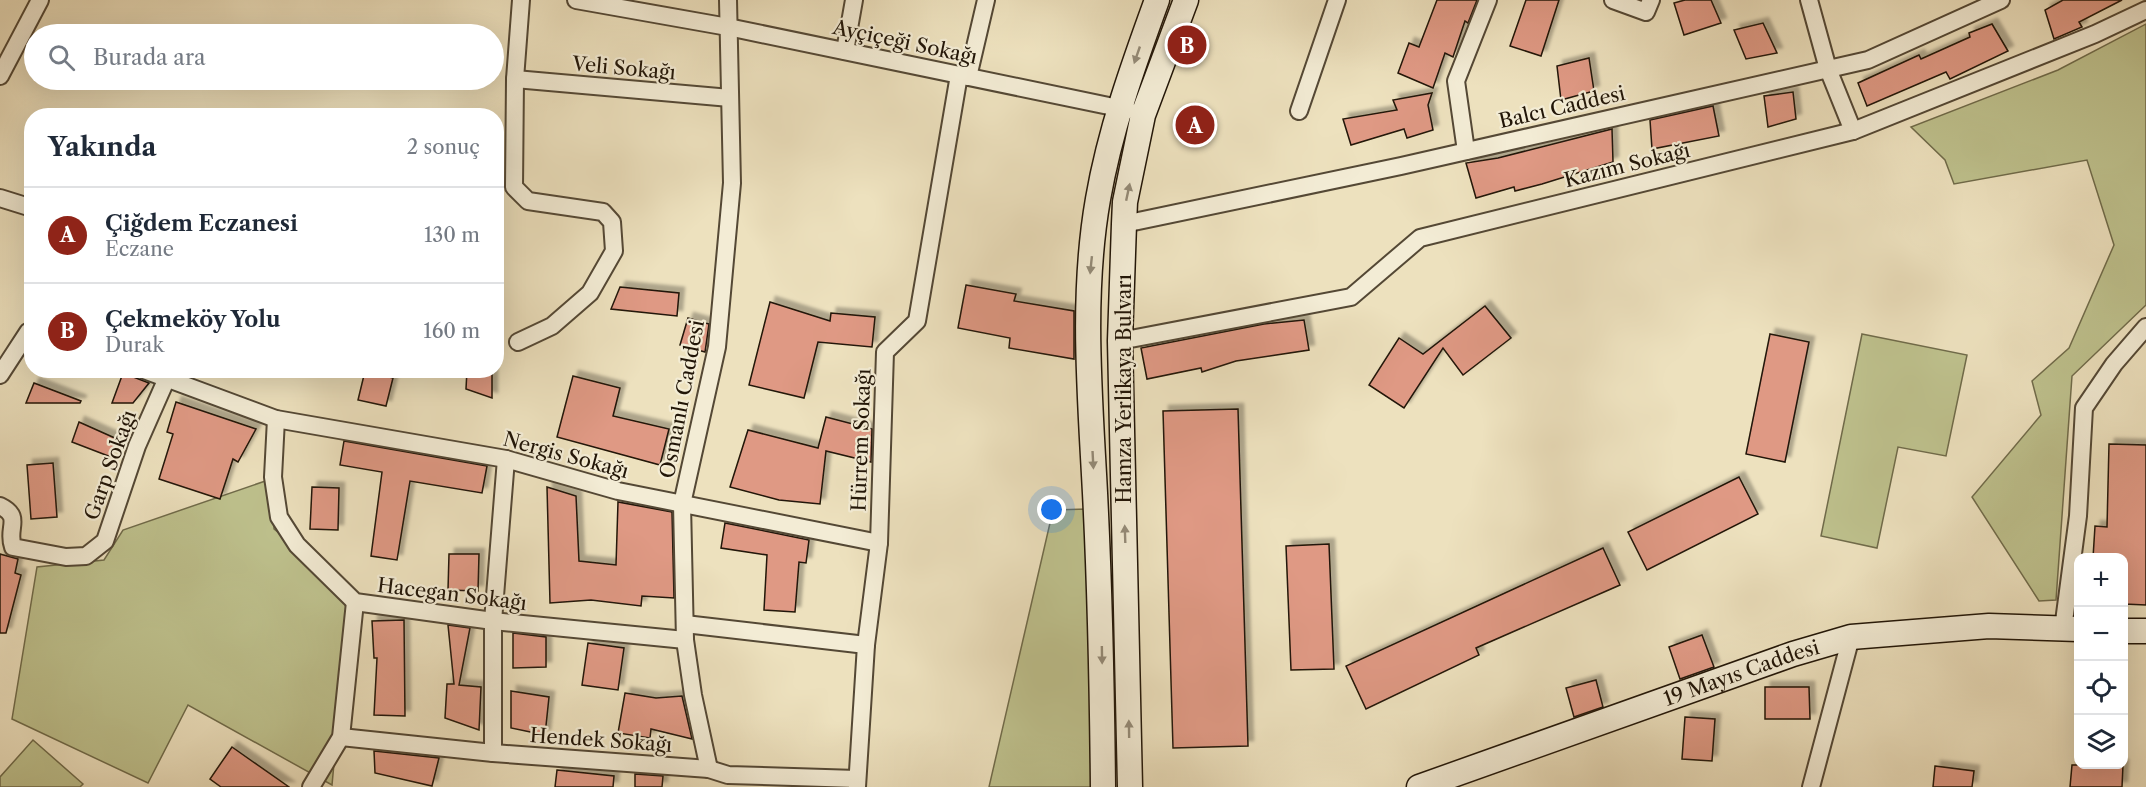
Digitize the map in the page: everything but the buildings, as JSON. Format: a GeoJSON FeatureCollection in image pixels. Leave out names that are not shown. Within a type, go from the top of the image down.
{"type":"FeatureCollection","features":[{"type":"Feature","properties":{"kind":"main road","name":"Hamza Yerlikaya Bulvarı"},"geometry":{"type":"LineString","coordinates":[[1104,787],[1101,627],[1088,313],[1098,200],[1119,107],[1156,0]]}},
{"type":"Feature","properties":{"kind":"main road","name":"Hamza Yerlikaya Bulvarı"},"geometry":{"type":"LineString","coordinates":[[1130,787],[1120,341],[1125,202],[1143,115],[1186,0]]}},
{"type":"Feature","properties":{"kind":"main road","name":"19 Mayıs Caddesi"},"geometry":{"type":"LineString","coordinates":[[1419,787],[1793,654],[1851,637],[1989,626],[2071,629]]}},
{"type":"Feature","properties":{"kind":"main road"},"geometry":{"type":"LineString","coordinates":[[2128,631],[2146,632]]}},
{"type":"Feature","properties":{"kind":"street"},"geometry":{"type":"LineString","coordinates":[[27,24],[40,0]]}},
{"type":"Feature","properties":{"kind":"street"},"geometry":{"type":"LineString","coordinates":[[518,342],[552,326],[590,293],[614,251],[612,222],[603,212],[528,201],[514,187],[515,79],[521,0]]}},
{"type":"Feature","properties":{"kind":"street","name":"Ayçiçeği Sokağı"},"geometry":{"type":"LineString","coordinates":[[576,0],[729,27],[1119,107],[1143,115]]}},
{"type":"Feature","properties":{"kind":"street","name":"Osmanlı Caddesi"},"geometry":{"type":"LineString","coordinates":[[709,769],[693,695],[685,632],[682,504],[717,347],[732,183],[728,0]]}},
{"type":"Feature","properties":{"kind":"street"},"geometry":{"type":"LineString","coordinates":[[845,51],[854,0]]}},
{"type":"Feature","properties":{"kind":"street","name":"Hürrem Sokağı"},"geometry":{"type":"LineString","coordinates":[[857,783],[866,645],[879,543],[885,352],[917,321],[964,76],[986,0]]}},
{"type":"Feature","properties":{"kind":"street"},"geometry":{"type":"LineString","coordinates":[[1299,111],[1337,0]]}},
{"type":"Feature","properties":{"kind":"street"},"geometry":{"type":"LineString","coordinates":[[1466,151],[1456,81],[1488,0]]}},
{"type":"Feature","properties":{"kind":"street"},"geometry":{"type":"LineString","coordinates":[[1613,0],[1646,12],[1651,0]]}},
{"type":"Feature","properties":{"kind":"street"},"geometry":{"type":"LineString","coordinates":[[1809,0],[1827,69],[1853,131]]}},
{"type":"Feature","properties":{"kind":"street","name":"Balcı Caddesi"},"geometry":{"type":"LineString","coordinates":[[1124,224],[1466,151],[1868,60],[2001,0]]}},
{"type":"Feature","properties":{"kind":"street","name":"Kazım Sokağı"},"geometry":{"type":"LineString","coordinates":[[1120,341],[1351,297],[1420,238],[1853,131],[2096,34],[2146,10]]}},
{"type":"Feature","properties":{"kind":"street"},"geometry":{"type":"LineString","coordinates":[[0,76],[24,30]]}},
{"type":"Feature","properties":{"kind":"street","name":"Veli Sokağı"},"geometry":{"type":"LineString","coordinates":[[515,79],[730,98]]}},
{"type":"Feature","properties":{"kind":"street"},"geometry":{"type":"LineString","coordinates":[[0,198],[24,206]]}},
{"type":"Feature","properties":{"kind":"street"},"geometry":{"type":"LineString","coordinates":[[2071,629],[2084,408],[2114,364],[2146,327]]}},
{"type":"Feature","properties":{"kind":"street"},"geometry":{"type":"LineString","coordinates":[[0,375],[24,338]]}},
{"type":"Feature","properties":{"kind":"street","name":"Nergis Sokağı"},"geometry":{"type":"LineString","coordinates":[[166,378],[276,419],[506,459],[618,491],[879,543]]}},
{"type":"Feature","properties":{"kind":"street","name":"Garp Sokağı"},"geometry":{"type":"LineString","coordinates":[[5,508],[13,517],[10,538],[13,547],[66,557],[86,556],[105,541],[137,446],[166,378]]}},
{"type":"Feature","properties":{"kind":"street","name":"Hacegan Sokağı"},"geometry":{"type":"LineString","coordinates":[[276,419],[273,477],[279,517],[297,545],[355,602],[494,621],[866,645]]}},
{"type":"Feature","properties":{"kind":"street"},"geometry":{"type":"LineString","coordinates":[[493,753],[494,621],[506,459]]}},
{"type":"Feature","properties":{"kind":"street"},"geometry":{"type":"LineString","coordinates":[[311,787],[341,737],[355,602]]}},
{"type":"Feature","properties":{"kind":"street"},"geometry":{"type":"LineString","coordinates":[[1811,787],[1851,637]]}},
{"type":"Feature","properties":{"kind":"street","name":"Hendek Sokağı"},"geometry":{"type":"LineString","coordinates":[[341,737],[493,753],[709,769],[729,776],[857,783]]}},
{"type":"Feature","properties":{"kind":"green space"},"geometry":{"type":"Polygon","coordinates":[[[2146,24],[2146,305],[2072,376],[2056,600],[2039,601],[1972,497],[2041,415],[2032,381],[2069,348],[2114,245],[2087,160],[1954,184],[1945,160],[1911,127],[2058,70],[2146,24]]]}},
{"type":"Feature","properties":{"kind":"green space"},"geometry":{"type":"Polygon","coordinates":[[[1862,334],[1967,355],[1946,456],[1898,447],[1877,548],[1821,536],[1862,334]]]}},
{"type":"Feature","properties":{"kind":"green space"},"geometry":{"type":"Polygon","coordinates":[[[274,478],[274,529],[350,592],[332,785],[188,705],[148,783],[12,719],[37,567],[104,560],[123,530],[274,478]]]}},
{"type":"Feature","properties":{"kind":"green space"},"geometry":{"type":"Polygon","coordinates":[[[1087,509],[1092,787],[989,787],[1053,510],[1087,509]]]}},
{"type":"Feature","properties":{"kind":"green space"},"geometry":{"type":"Polygon","coordinates":[[[33,740],[83,784],[80,787],[0,787],[0,777],[33,740]]]}},
{"type":"Feature","properties":{"kind":"place","name":"Çekmeköy Yolu"},"geometry":{"type":"Point","coordinates":[1187,45]}},
{"type":"Feature","properties":{"kind":"place","name":"Çiğdem Eczanesi"},"geometry":{"type":"Point","coordinates":[1195,125]}}]}
